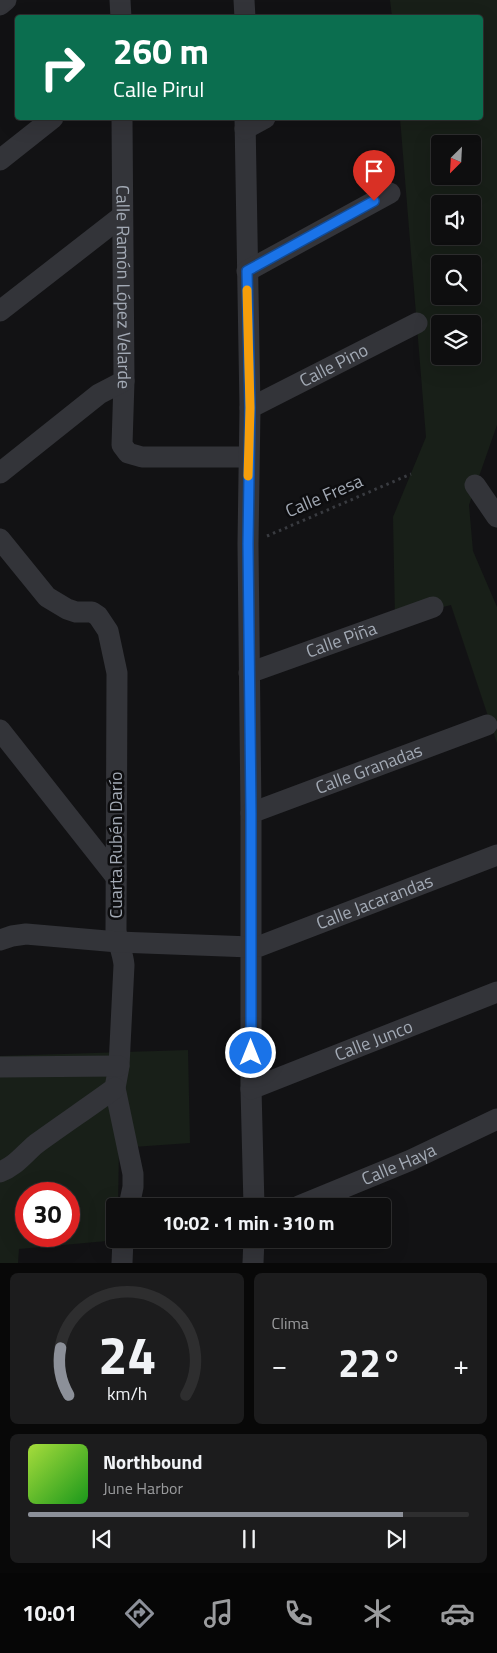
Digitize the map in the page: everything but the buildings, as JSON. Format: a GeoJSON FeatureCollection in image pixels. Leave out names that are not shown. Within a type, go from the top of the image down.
{"type":"FeatureCollection","features":[{"type":"Feature","properties":{"kind":"street"},"geometry":{"type":"LineString","coordinates":[[0,5],[6,0]]}},
{"type":"Feature","properties":{"kind":"street"},"geometry":{"type":"LineString","coordinates":[[120,0],[121,15]]}},
{"type":"Feature","properties":{"kind":"street"},"geometry":{"type":"LineString","coordinates":[[244,0],[245,15]]}},
{"type":"Feature","properties":{"kind":"street"},"geometry":{"type":"LineString","coordinates":[[0,160],[50,120]]}},
{"type":"Feature","properties":{"kind":"street","name":"Calle Ramón López Velarde"},"geometry":{"type":"LineString","coordinates":[[122,120],[124,381],[122,445],[128,454],[142,457],[248,457]]}},
{"type":"Feature","properties":{"kind":"street"},"geometry":{"type":"LineString","coordinates":[[254,1198],[251,1089],[251,813],[248,544],[250,408],[244,123],[257,120]]}},
{"type":"Feature","properties":{"kind":"street"},"geometry":{"type":"LineString","coordinates":[[247,271],[390,193]]}},
{"type":"Feature","properties":{"kind":"street"},"geometry":{"type":"LineString","coordinates":[[0,311],[122,216]]}},
{"type":"Feature","properties":{"kind":"street","name":"Calle Pino"},"geometry":{"type":"LineString","coordinates":[[250,408],[417,323]]}},
{"type":"Feature","properties":{"kind":"street"},"geometry":{"type":"LineString","coordinates":[[0,473],[99,394],[124,381]]}},
{"type":"Feature","properties":{"kind":"street"},"geometry":{"type":"LineString","coordinates":[[475,485],[497,517]]}},
{"type":"Feature","properties":{"kind":"street","name":"Cuarta Rubén Darío"},"geometry":{"type":"LineString","coordinates":[[0,539],[47,597],[67,609],[76,612],[92,612],[98,616],[108,630],[117,672],[116,931],[123,954],[124,965],[119,1066],[115,1088],[132,1174],[130,1198]]}},
{"type":"Feature","properties":{"kind":"street","name":"Calle Piña"},"geometry":{"type":"LineString","coordinates":[[249,672],[433,607]]}},
{"type":"Feature","properties":{"kind":"street","name":"Calle Granadas"},"geometry":{"type":"LineString","coordinates":[[251,813],[487,725]]}},
{"type":"Feature","properties":{"kind":"street"},"geometry":{"type":"LineString","coordinates":[[0,730],[116,877]]}},
{"type":"Feature","properties":{"kind":"street","name":"Calle Jacarandas"},"geometry":{"type":"LineString","coordinates":[[1,939],[26,934],[118,942],[251,947],[270,943],[497,855]]}},
{"type":"Feature","properties":{"kind":"street","name":"Calle Junco"},"geometry":{"type":"LineString","coordinates":[[251,1089],[497,992]]}},
{"type":"Feature","properties":{"kind":"street"},"geometry":{"type":"LineString","coordinates":[[0,1068],[119,1066]]}},
{"type":"Feature","properties":{"kind":"street"},"geometry":{"type":"LineString","coordinates":[[0,1172],[18,1162],[35,1145],[115,1088]]}},
{"type":"Feature","properties":{"kind":"street","name":"Calle Haya"},"geometry":{"type":"LineString","coordinates":[[319,1198],[412,1160],[497,1119]]}},
{"type":"Feature","properties":{"kind":"street"},"geometry":{"type":"LineString","coordinates":[[122,1263],[123,1248]]}},
{"type":"Feature","properties":{"kind":"street"},"geometry":{"type":"LineString","coordinates":[[253,1263],[254,1248]]}},
{"type":"Feature","properties":{"kind":"path","name":"Calle Fresa"},"geometry":{"type":"LineString","coordinates":[[248,544],[411,474]]}},
{"type":"Feature","properties":{"kind":"shaded area"},"geometry":{"type":"Polygon","coordinates":[[[390,0],[497,0],[497,425],[469,505],[473,551],[497,607],[497,743],[451,605],[395,619],[393,517],[426,437],[400,120],[483,120],[483,15],[392,15],[390,0]]]}},
{"type":"Feature","properties":{"kind":"shaded area"},"geometry":{"type":"Polygon","coordinates":[[[188,1050],[190,1143],[119,1148],[118,1198],[106,1198],[106,1241],[80,1243],[80,1182],[15,1182],[15,1247],[41,1247],[19,1249],[18,1263],[0,1263],[0,1056],[188,1050]]]}},
{"type":"Feature","properties":{"kind":"slow traffic"},"geometry":{"type":"LineString","coordinates":[[247,290],[250,408],[248,476]]}},
{"type":"Feature","properties":{"kind":"route"},"geometry":{"type":"LineString","coordinates":[[251,1053],[248,544],[250,408],[247,271],[374,201]]}}]}
